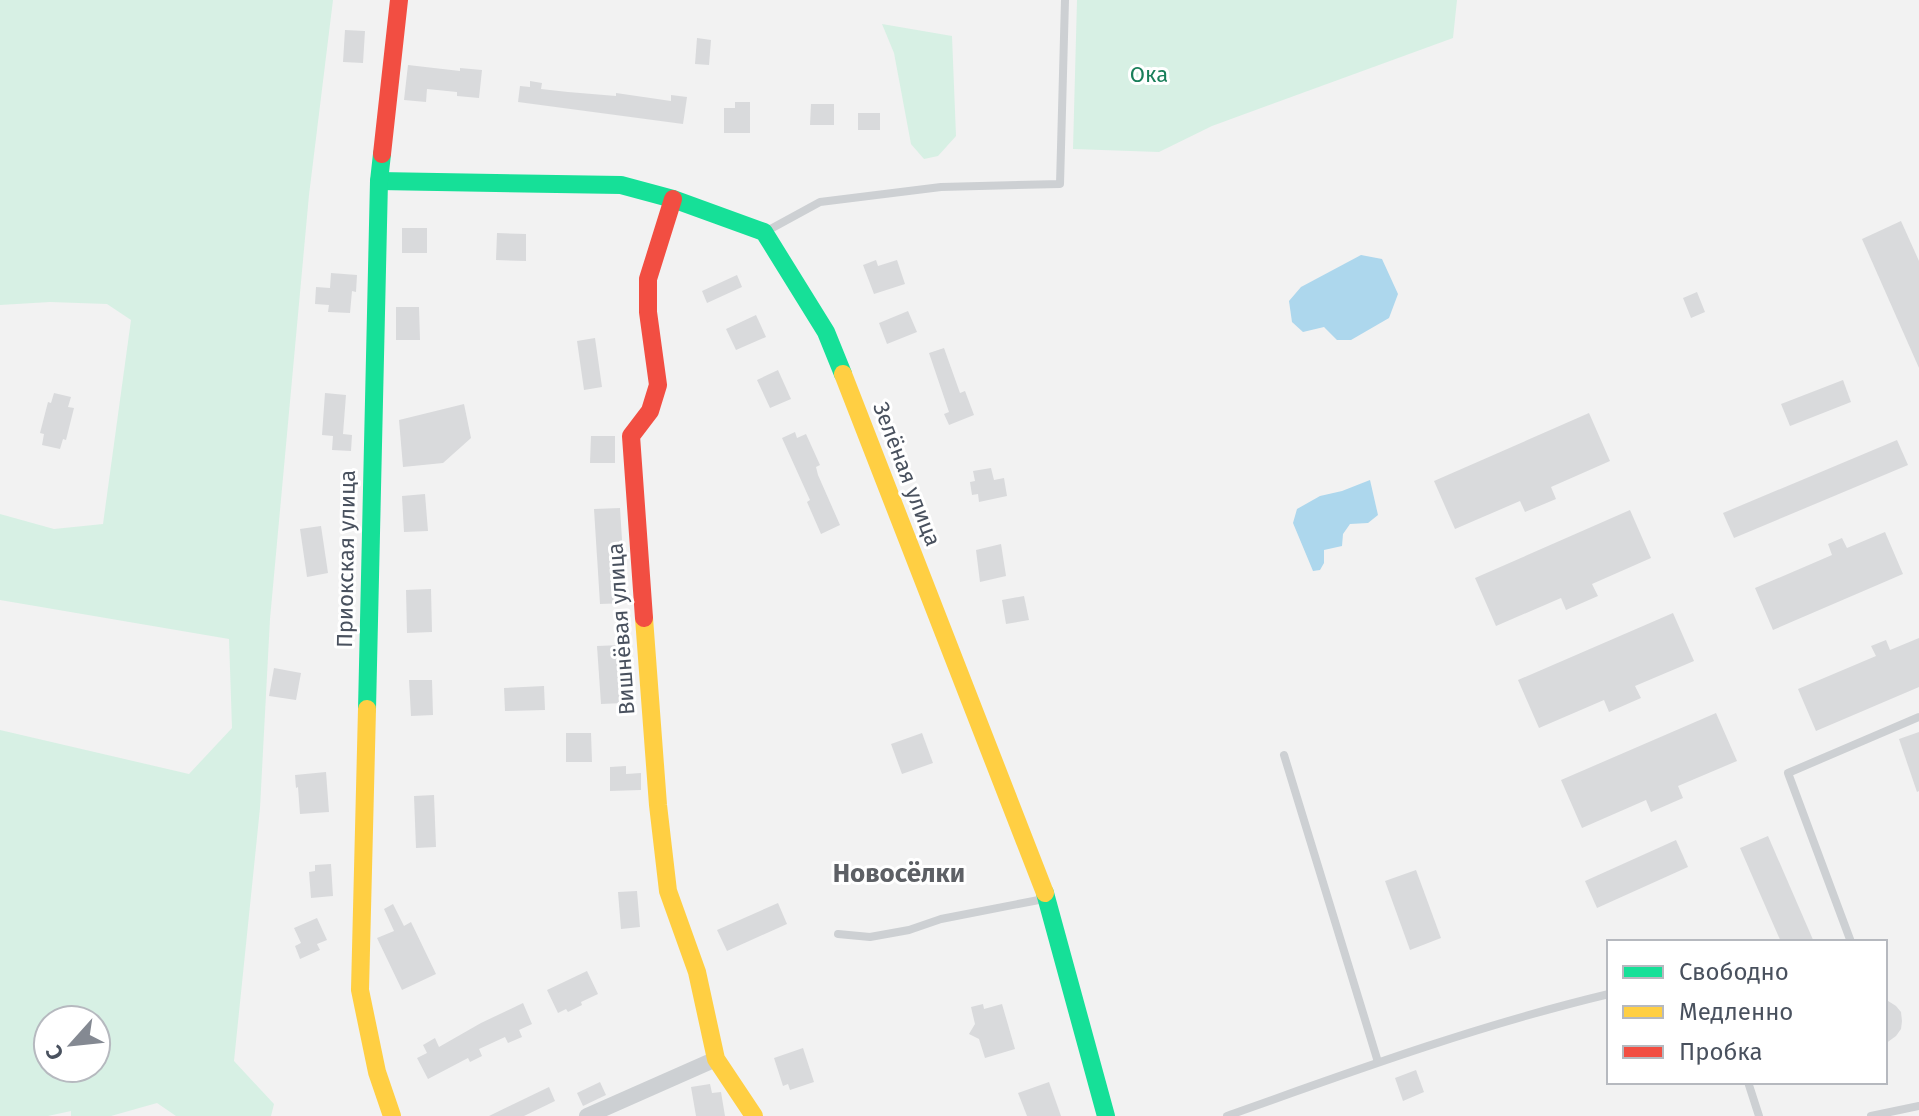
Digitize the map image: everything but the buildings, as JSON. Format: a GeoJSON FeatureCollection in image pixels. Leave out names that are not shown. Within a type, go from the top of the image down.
{"type":"FeatureCollection","features":[{"type":"Feature","properties":{"kind":"street","name":"Приокская улица"},"geometry":{"type":"LineString","coordinates":[[392,1116],[377,1072],[360,990],[379,181],[399,0]]}},
{"type":"Feature","properties":{"kind":"street"},"geometry":{"type":"LineString","coordinates":[[379,181],[621,185],[673,199],[764,232]]}},
{"type":"Feature","properties":{"kind":"street","name":"Вишнёвая улица"},"geometry":{"type":"LineString","coordinates":[[673,199],[648,279],[648,312],[658,385],[650,411],[631,436],[658,805],[668,891],[697,972],[716,1059]]}},
{"type":"Feature","properties":{"kind":"street","name":"Зелёная улица"},"geometry":{"type":"LineString","coordinates":[[764,232],[826,332],[1047,898],[1106,1116]]}},
{"type":"Feature","properties":{"kind":"street"},"geometry":{"type":"LineString","coordinates":[[587,1116],[716,1059],[754,1116]]}},
{"type":"Feature","properties":{"kind":"lane"},"geometry":{"type":"LineString","coordinates":[[764,232],[820,202],[941,187],[1060,184],[1065,0]]}},
{"type":"Feature","properties":{"kind":"lane"},"geometry":{"type":"LineString","coordinates":[[1850,940],[1788,773],[1919,717]]}},
{"type":"Feature","properties":{"kind":"lane"},"geometry":{"type":"LineString","coordinates":[[1284,755],[1378,1062]]}},
{"type":"Feature","properties":{"kind":"lane"},"geometry":{"type":"LineString","coordinates":[[838,934],[870,937],[1047,898]]}},
{"type":"Feature","properties":{"kind":"lane"},"geometry":{"type":"LineString","coordinates":[[1227,1116],[1378,1062],[1607,994]]}},
{"type":"Feature","properties":{"kind":"lane"},"geometry":{"type":"LineString","coordinates":[[1749,1084],[1759,1116]]}},
{"type":"Feature","properties":{"kind":"lane"},"geometry":{"type":"LineString","coordinates":[[1871,1116],[1919,1106]]}},
{"type":"Feature","properties":{"kind":"green space"},"geometry":{"type":"Polygon","coordinates":[[[0,0],[333,0],[309,195],[270,619],[260,808],[234,1061],[274,1104],[271,1116],[176,1116],[157,1103],[111,1116],[71,1116],[71,1111],[48,1116],[0,1116],[0,730],[189,774],[232,728],[229,639],[0,600],[0,514],[54,529],[103,524],[131,320],[107,304],[50,302],[0,305],[0,0]]]}},
{"type":"Feature","properties":{"kind":"green space","name":"Ока"},"geometry":{"type":"Polygon","coordinates":[[[1077,0],[1457,0],[1453,38],[1212,126],[1159,152],[1073,149],[1077,0]]]}},
{"type":"Feature","properties":{"kind":"green space"},"geometry":{"type":"Polygon","coordinates":[[[882,24],[952,36],[956,136],[938,156],[924,159],[911,144],[894,53],[882,24]]]}},
{"type":"Feature","properties":{"kind":"water"},"geometry":{"type":"Polygon","coordinates":[[[1361,255],[1382,259],[1398,294],[1389,318],[1351,340],[1337,340],[1324,327],[1303,332],[1292,322],[1289,301],[1301,287],[1361,255]]]}},
{"type":"Feature","properties":{"kind":"water"},"geometry":{"type":"Polygon","coordinates":[[[1370,480],[1378,515],[1368,523],[1350,524],[1343,534],[1342,546],[1324,550],[1324,563],[1320,570],[1313,571],[1293,523],[1297,509],[1320,496],[1370,480]]]}},
{"type":"Feature","properties":{"kind":"traffic: fast"},"geometry":{"type":"LineString","coordinates":[[367,709],[382,154]]}},
{"type":"Feature","properties":{"kind":"traffic: fast"},"geometry":{"type":"LineString","coordinates":[[379,181],[621,185],[673,199],[764,232],[826,332],[843,374]]}},
{"type":"Feature","properties":{"kind":"traffic: fast"},"geometry":{"type":"LineString","coordinates":[[1045,893],[1106,1116]]}},
{"type":"Feature","properties":{"kind":"traffic: slow"},"geometry":{"type":"LineString","coordinates":[[843,374],[1045,893]]}},
{"type":"Feature","properties":{"kind":"traffic: slow"},"geometry":{"type":"LineString","coordinates":[[644,618],[658,805],[668,891],[697,972],[716,1059],[754,1116]]}},
{"type":"Feature","properties":{"kind":"traffic: slow"},"geometry":{"type":"LineString","coordinates":[[367,709],[360,990],[377,1072],[392,1116]]}},
{"type":"Feature","properties":{"kind":"traffic: jam"},"geometry":{"type":"LineString","coordinates":[[382,154],[399,0]]}},
{"type":"Feature","properties":{"kind":"traffic: jam"},"geometry":{"type":"LineString","coordinates":[[644,618],[631,436],[650,411],[658,385],[648,312],[648,279],[673,199]]}},
{"type":"Feature","properties":{"kind":"district","name":"Новосёлки"},"geometry":{"type":"Point","coordinates":[899,873]}}]}
